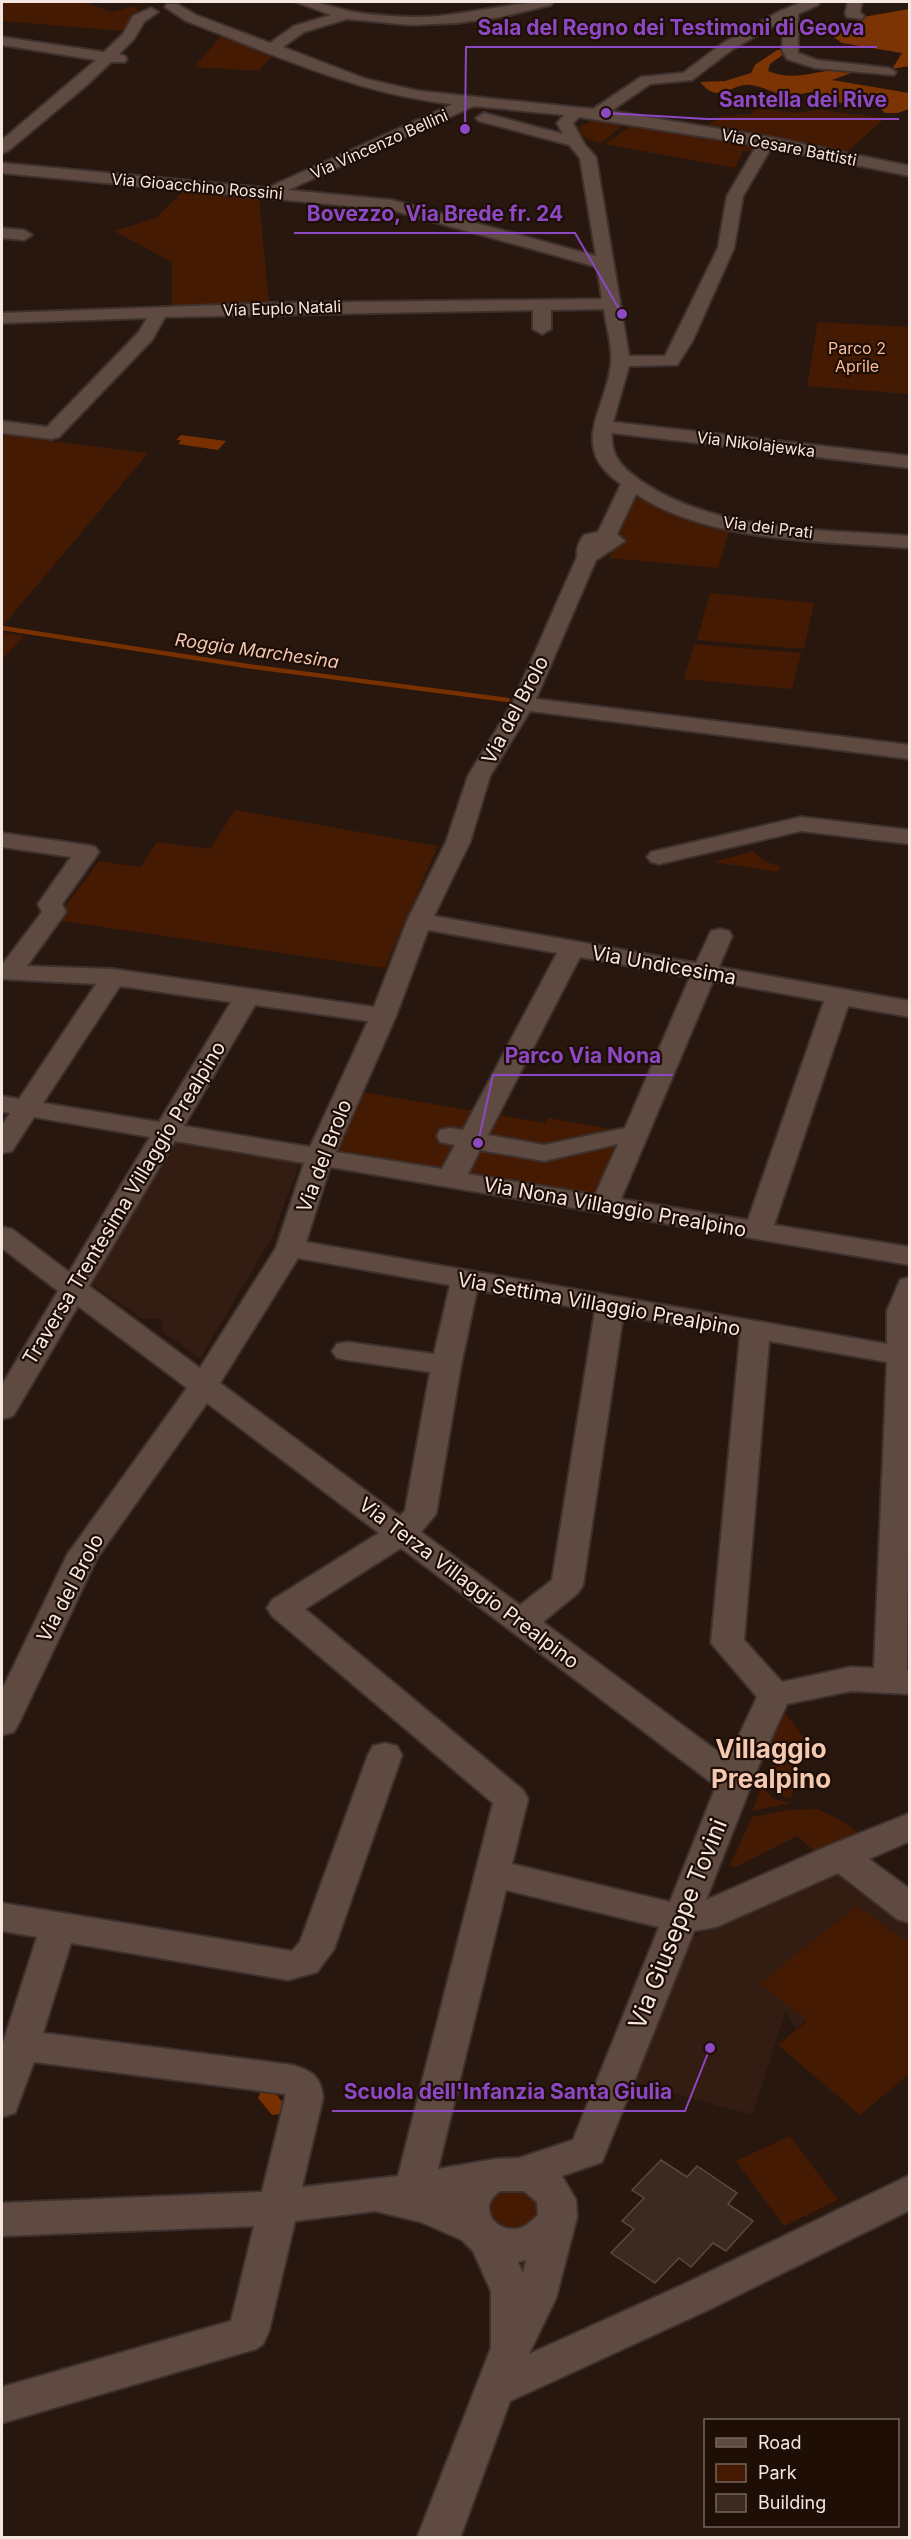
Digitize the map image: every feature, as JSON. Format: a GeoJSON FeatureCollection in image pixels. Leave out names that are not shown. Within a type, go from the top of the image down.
{"type":"FeatureCollection","features":[{"type":"Feature","properties":{"kind":"street"},"geometry":{"type":"LineString","coordinates":[[2,148],[8,135],[115,58],[138,19],[158,7],[193,2]]}},
{"type":"Feature","properties":{"kind":"street"},"geometry":{"type":"LineString","coordinates":[[303,2],[346,15],[411,21],[457,19],[501,13],[546,2]]}},
{"type":"Feature","properties":{"kind":"street"},"geometry":{"type":"LineString","coordinates":[[602,115],[646,80],[687,76],[728,46],[785,14],[813,2]]}},
{"type":"Feature","properties":{"kind":"street"},"geometry":{"type":"LineString","coordinates":[[158,7],[274,47],[361,81],[456,104],[565,121],[588,157],[621,361],[620,374],[604,414],[602,426]]}},
{"type":"Feature","properties":{"kind":"street"},"geometry":{"type":"LineString","coordinates":[[785,14],[792,15],[789,50],[792,56],[815,64],[889,72]]}},
{"type":"Feature","properties":{"kind":"street"},"geometry":{"type":"LineString","coordinates":[[274,47],[299,29],[346,15]]}},
{"type":"Feature","properties":{"kind":"street"},"geometry":{"type":"LineString","coordinates":[[18,43],[40,31]]}},
{"type":"Feature","properties":{"kind":"street"},"geometry":{"type":"LineString","coordinates":[[2,41],[115,58]]}},
{"type":"Feature","properties":{"kind":"street","name":"Via Vincenzo Bellini"},"geometry":{"type":"LineString","coordinates":[[269,193],[456,104],[492,105],[565,121]]}},
{"type":"Feature","properties":{"kind":"street","name":"Via Cesare Battisti"},"geometry":{"type":"LineString","coordinates":[[565,121],[602,115],[769,142],[909,171]]}},
{"type":"Feature","properties":{"kind":"street"},"geometry":{"type":"LineString","coordinates":[[621,361],[670,361],[683,342],[726,248],[735,196],[769,142]]}},
{"type":"Feature","properties":{"kind":"street","name":"Via Gioacchino Rossini"},"geometry":{"type":"LineString","coordinates":[[2,168],[392,205]]}},
{"type":"Feature","properties":{"kind":"street","name":"Via Gioacchino Rossini"},"geometry":{"type":"LineString","coordinates":[[297,181],[604,264]]}},
{"type":"Feature","properties":{"kind":"street"},"geometry":{"type":"LineString","coordinates":[[2,233],[24,235]]}},
{"type":"Feature","properties":{"kind":"street"},"geometry":{"type":"LineString","coordinates":[[542,303],[542,329]]}},
{"type":"Feature","properties":{"kind":"street","name":"Via Euplo Natali"},"geometry":{"type":"LineString","coordinates":[[2,318],[406,305],[445,313],[542,303],[611,304]]}},
{"type":"Feature","properties":{"kind":"street"},"geometry":{"type":"LineString","coordinates":[[2,426],[52,433],[146,336],[158,312]]}},
{"type":"Feature","properties":{"kind":"street","name":"Via Nikolajewka"},"geometry":{"type":"LineString","coordinates":[[602,426],[909,462]]}},
{"type":"Feature","properties":{"kind":"street","name":"Via dei Prati"},"geometry":{"type":"LineString","coordinates":[[602,426],[603,450],[607,460],[631,483],[672,507],[725,523],[909,542]]}},
{"type":"Feature","properties":{"kind":"street","name":"Via del Brolo"},"geometry":{"type":"LineString","coordinates":[[2,1723],[83,1555],[204,1385],[290,1248],[320,1156],[383,1016],[419,921],[458,842],[479,776],[523,704],[587,557],[615,541],[606,536],[631,483]]}},
{"type":"Feature","properties":{"kind":"street"},"geometry":{"type":"LineString","coordinates":[[523,704],[909,752]]}},
{"type":"Feature","properties":{"kind":"street"},"geometry":{"type":"LineString","coordinates":[[660,857],[801,824],[909,837]]}},
{"type":"Feature","properties":{"kind":"street"},"geometry":{"type":"LineString","coordinates":[[2,840],[87,852],[50,904],[54,912],[5,973]]}},
{"type":"Feature","properties":{"kind":"street","name":"Via Undicesima"},"geometry":{"type":"LineString","coordinates":[[419,921],[909,1009]]}},
{"type":"Feature","properties":{"kind":"street"},"geometry":{"type":"LineString","coordinates":[[605,1205],[720,936]]}},
{"type":"Feature","properties":{"kind":"street"},"geometry":{"type":"LineString","coordinates":[[451,1179],[460,1138],[486,1111],[572,948]]}},
{"type":"Feature","properties":{"kind":"street"},"geometry":{"type":"LineString","coordinates":[[5,973],[72,973],[113,977],[383,1016]]}},
{"type":"Feature","properties":{"kind":"street"},"geometry":{"type":"LineString","coordinates":[[2,1144],[13,1106],[113,977]]}},
{"type":"Feature","properties":{"kind":"street"},"geometry":{"type":"LineString","coordinates":[[758,1232],[839,996]]}},
{"type":"Feature","properties":{"kind":"street","name":"Traversa Trentesima Villaggio Prealpino"},"geometry":{"type":"LineString","coordinates":[[2,1408],[247,997]]}},
{"type":"Feature","properties":{"kind":"street","name":"Via Nona Villaggio Prealpino"},"geometry":{"type":"LineString","coordinates":[[13,1106],[909,1256]]}},
{"type":"Feature","properties":{"kind":"street"},"geometry":{"type":"LineString","coordinates":[[460,1138],[544,1153],[621,1135]]}},
{"type":"Feature","properties":{"kind":"street","name":"Via Terza Villaggio Prealpino"},"geometry":{"type":"LineString","coordinates":[[2,1235],[735,1782]]}},
{"type":"Feature","properties":{"kind":"street","name":"Via Settima Villaggio Prealpino"},"geometry":{"type":"LineString","coordinates":[[290,1248],[906,1356]]}},
{"type":"Feature","properties":{"kind":"street"},"geometry":{"type":"LineString","coordinates":[[414,2190],[511,1799],[283,1608],[402,1533],[420,1514],[446,1365],[465,1280]]}},
{"type":"Feature","properties":{"kind":"street"},"geometry":{"type":"LineString","coordinates":[[755,1331],[727,1643],[775,1695],[851,1679],[900,1681],[906,1356],[901,1311],[909,1286]]}},
{"type":"Feature","properties":{"kind":"street"},"geometry":{"type":"LineString","coordinates":[[521,1622],[567,1585],[610,1304]]}},
{"type":"Feature","properties":{"kind":"street"},"geometry":{"type":"LineString","coordinates":[[347,1351],[446,1365]]}},
{"type":"Feature","properties":{"kind":"street","name":"Via Giuseppe Tovini"},"geometry":{"type":"LineString","coordinates":[[511,2174],[588,2151],[735,1782],[762,1718],[775,1695]]}},
{"type":"Feature","properties":{"kind":"street"},"geometry":{"type":"LineString","coordinates":[[2,1917],[288,1966],[304,1962],[316,1949],[385,1755]]}},
{"type":"Feature","properties":{"kind":"street"},"geometry":{"type":"LineString","coordinates":[[493,1873],[680,1918],[704,1917],[909,1826]]}},
{"type":"Feature","properties":{"kind":"street"},"geometry":{"type":"LineString","coordinates":[[840,1856],[909,1909]]}},
{"type":"Feature","properties":{"kind":"street"},"geometry":{"type":"LineString","coordinates":[[2,2102],[58,1928]]}},
{"type":"Feature","properties":{"kind":"street"},"geometry":{"type":"LineString","coordinates":[[2,2405],[242,2336],[249,2331],[304,2098],[303,2086],[292,2080],[21,2045]]}},
{"type":"Feature","properties":{"kind":"street"},"geometry":{"type":"LineString","coordinates":[[510,2350],[511,2291],[482,2234],[469,2215],[469,2202],[475,2190],[484,2180],[511,2174]]}},
{"type":"Feature","properties":{"kind":"street"},"geometry":{"type":"LineString","coordinates":[[2,2219],[249,2210],[414,2190],[511,2174],[541,2180],[553,2193],[558,2209],[536,2299],[510,2350],[438,2538]]}},
{"type":"Feature","properties":{"kind":"street"},"geometry":{"type":"LineString","coordinates":[[496,2388],[694,2298],[909,2191]]}},
{"type":"Feature","properties":{"kind":"street"},"geometry":{"type":"LineString","coordinates":[[356,2197],[396,2199],[426,2207],[507,2247],[526,2246],[543,2237],[554,2224]]}},
{"type":"Feature","properties":{"kind":"shaded area"},"geometry":{"type":"Polygon","coordinates":[[[909,9],[909,66],[892,69],[902,53],[842,43],[828,33],[857,33],[857,18],[909,9]]]}},
{"type":"Feature","properties":{"kind":"shaded area"},"geometry":{"type":"Polygon","coordinates":[[[777,50],[784,50],[784,54],[770,64],[768,71],[791,76],[834,70],[854,72],[832,80],[909,93],[909,109],[898,113],[885,113],[879,107],[878,100],[868,97],[845,100],[845,104],[812,96],[813,92],[785,95],[750,85],[743,85],[720,93],[707,89],[700,82],[725,81],[751,73],[755,65],[777,50]]]}},
{"type":"Feature","properties":{"kind":"shaded area"},"geometry":{"type":"Polygon","coordinates":[[[181,435],[226,441],[218,450],[178,444],[181,440],[176,440],[181,435]]]}},
{"type":"Feature","properties":{"kind":"shaded area"},"geometry":{"type":"Polygon","coordinates":[[[174,1140],[300,1162],[273,1235],[200,1358],[162,1331],[162,1319],[142,1318],[90,1283],[174,1140]]]}},
{"type":"Feature","properties":{"kind":"shaded area"},"geometry":{"type":"Polygon","coordinates":[[[840,1870],[909,1918],[909,1937],[795,2029],[786,2011],[752,2115],[633,2082],[689,1939],[840,1870]]]}},
{"type":"Feature","properties":{"kind":"shaded area"},"geometry":{"type":"Polygon","coordinates":[[[273,2090],[286,2107],[281,2114],[272,2115],[258,2098],[261,2092],[273,2090]]]}},
{"type":"Feature","properties":{"kind":"green space"},"geometry":{"type":"Polygon","coordinates":[[[2,2],[84,2],[112,12],[138,5],[135,8],[139,12],[128,21],[124,31],[2,21],[2,2]]]}},
{"type":"Feature","properties":{"kind":"green space"},"geometry":{"type":"Polygon","coordinates":[[[223,34],[271,52],[267,55],[272,56],[259,71],[194,67],[223,34]]]}},
{"type":"Feature","properties":{"kind":"green space"},"geometry":{"type":"Polygon","coordinates":[[[760,109],[797,113],[819,110],[885,118],[844,155],[705,128],[721,116],[752,114],[760,109]]]}},
{"type":"Feature","properties":{"kind":"green space"},"geometry":{"type":"Polygon","coordinates":[[[594,120],[623,125],[601,143],[584,137],[580,131],[579,127],[594,120]]]}},
{"type":"Feature","properties":{"kind":"green space"},"geometry":{"type":"Polygon","coordinates":[[[635,124],[752,144],[754,147],[753,151],[743,151],[735,168],[604,144],[635,124]]]}},
{"type":"Feature","properties":{"kind":"green space"},"geometry":{"type":"Polygon","coordinates":[[[182,192],[233,197],[259,196],[269,306],[172,309],[172,262],[114,231],[156,218],[182,192]]]}},
{"type":"Feature","properties":{"kind":"green space","name":"Parco 2 Aprile"},"geometry":{"type":"Polygon","coordinates":[[[818,322],[909,327],[909,394],[807,386],[818,322]]]}},
{"type":"Feature","properties":{"kind":"green space"},"geometry":{"type":"Polygon","coordinates":[[[2,435],[148,453],[2,627],[2,435]]]}},
{"type":"Feature","properties":{"kind":"green space"},"geometry":{"type":"Polygon","coordinates":[[[629,494],[678,516],[730,529],[718,568],[609,558],[614,550],[624,544],[624,537],[613,534],[629,494]]]}},
{"type":"Feature","properties":{"kind":"green space"},"geometry":{"type":"Polygon","coordinates":[[[710,593],[814,603],[804,649],[697,640],[710,593]]]}},
{"type":"Feature","properties":{"kind":"green space"},"geometry":{"type":"Polygon","coordinates":[[[2,632],[24,636],[2,660],[2,632]]]}},
{"type":"Feature","properties":{"kind":"green space"},"geometry":{"type":"Polygon","coordinates":[[[694,644],[801,653],[792,689],[684,679],[694,644]]]}},
{"type":"Feature","properties":{"kind":"green space"},"geometry":{"type":"Polygon","coordinates":[[[235,810],[438,846],[385,968],[55,920],[99,861],[140,867],[157,842],[210,849],[235,810]]]}},
{"type":"Feature","properties":{"kind":"green space"},"geometry":{"type":"Polygon","coordinates":[[[753,851],[764,861],[780,866],[778,872],[714,862],[753,851]]]}},
{"type":"Feature","properties":{"kind":"green space"},"geometry":{"type":"Polygon","coordinates":[[[361,1092],[546,1123],[548,1118],[623,1131],[593,1196],[334,1152],[361,1092]]]}},
{"type":"Feature","properties":{"kind":"green space"},"geometry":{"type":"Polygon","coordinates":[[[781,1714],[786,1714],[806,1740],[791,1799],[779,1794],[763,1781],[777,1754],[758,1747],[781,1714]]]}},
{"type":"Feature","properties":{"kind":"green space"},"geometry":{"type":"Polygon","coordinates":[[[762,1787],[774,1799],[791,1803],[752,1811],[762,1787]]]}},
{"type":"Feature","properties":{"kind":"green space"},"geometry":{"type":"Polygon","coordinates":[[[817,1809],[842,1821],[857,1832],[814,1851],[797,1836],[735,1867],[730,1865],[752,1817],[789,1810],[817,1809]]]}},
{"type":"Feature","properties":{"kind":"green space"},"geometry":{"type":"Polygon","coordinates":[[[857,1906],[904,1941],[910,1936],[909,2074],[860,2115],[778,2045],[807,2021],[760,1983],[857,1906]]]}},
{"type":"Feature","properties":{"kind":"green space"},"geometry":{"type":"Polygon","coordinates":[[[790,2136],[838,2200],[784,2226],[736,2161],[790,2136]]]}},
{"type":"Feature","properties":{"kind":"green space"},"geometry":{"type":"Polygon","coordinates":[[[518,2185],[536,2196],[542,2213],[532,2229],[500,2233],[483,2202],[488,2194],[518,2185]]]}},
{"type":"Feature","properties":{"kind":"building"},"geometry":{"type":"Polygon","coordinates":[[[661,2160],[687,2177],[697,2166],[737,2193],[728,2204],[753,2221],[726,2251],[713,2243],[691,2267],[679,2258],[655,2283],[611,2253],[634,2229],[622,2221],[644,2198],[632,2190],[661,2160]]]}},
{"type":"Feature","properties":{"kind":"waterway","name":"Roggia Marchesina"},"geometry":{"type":"LineString","coordinates":[[2,628],[247,666],[508,700]]}},
{"type":"Feature","properties":{"kind":"place","name":"Santella dei Rive"},"geometry":{"type":"Point","coordinates":[606,113]}},
{"type":"Feature","properties":{"kind":"place","name":"Sala del Regno dei Testimoni di Geova"},"geometry":{"type":"Point","coordinates":[465,129]}},
{"type":"Feature","properties":{"kind":"place","name":"Bovezzo, Via Brede fr. 24"},"geometry":{"type":"Point","coordinates":[622,314]}},
{"type":"Feature","properties":{"kind":"place","name":"Parco Via Nona"},"geometry":{"type":"Point","coordinates":[478,1143]}},
{"type":"Feature","properties":{"kind":"place","name":"Scuola dell'Infanzia Santa Giulia"},"geometry":{"type":"Point","coordinates":[710,2048]}},
{"type":"Feature","properties":{"kind":"district","name":"Villaggio Prealpino"},"geometry":{"type":"Point","coordinates":[771,1764]}}]}
